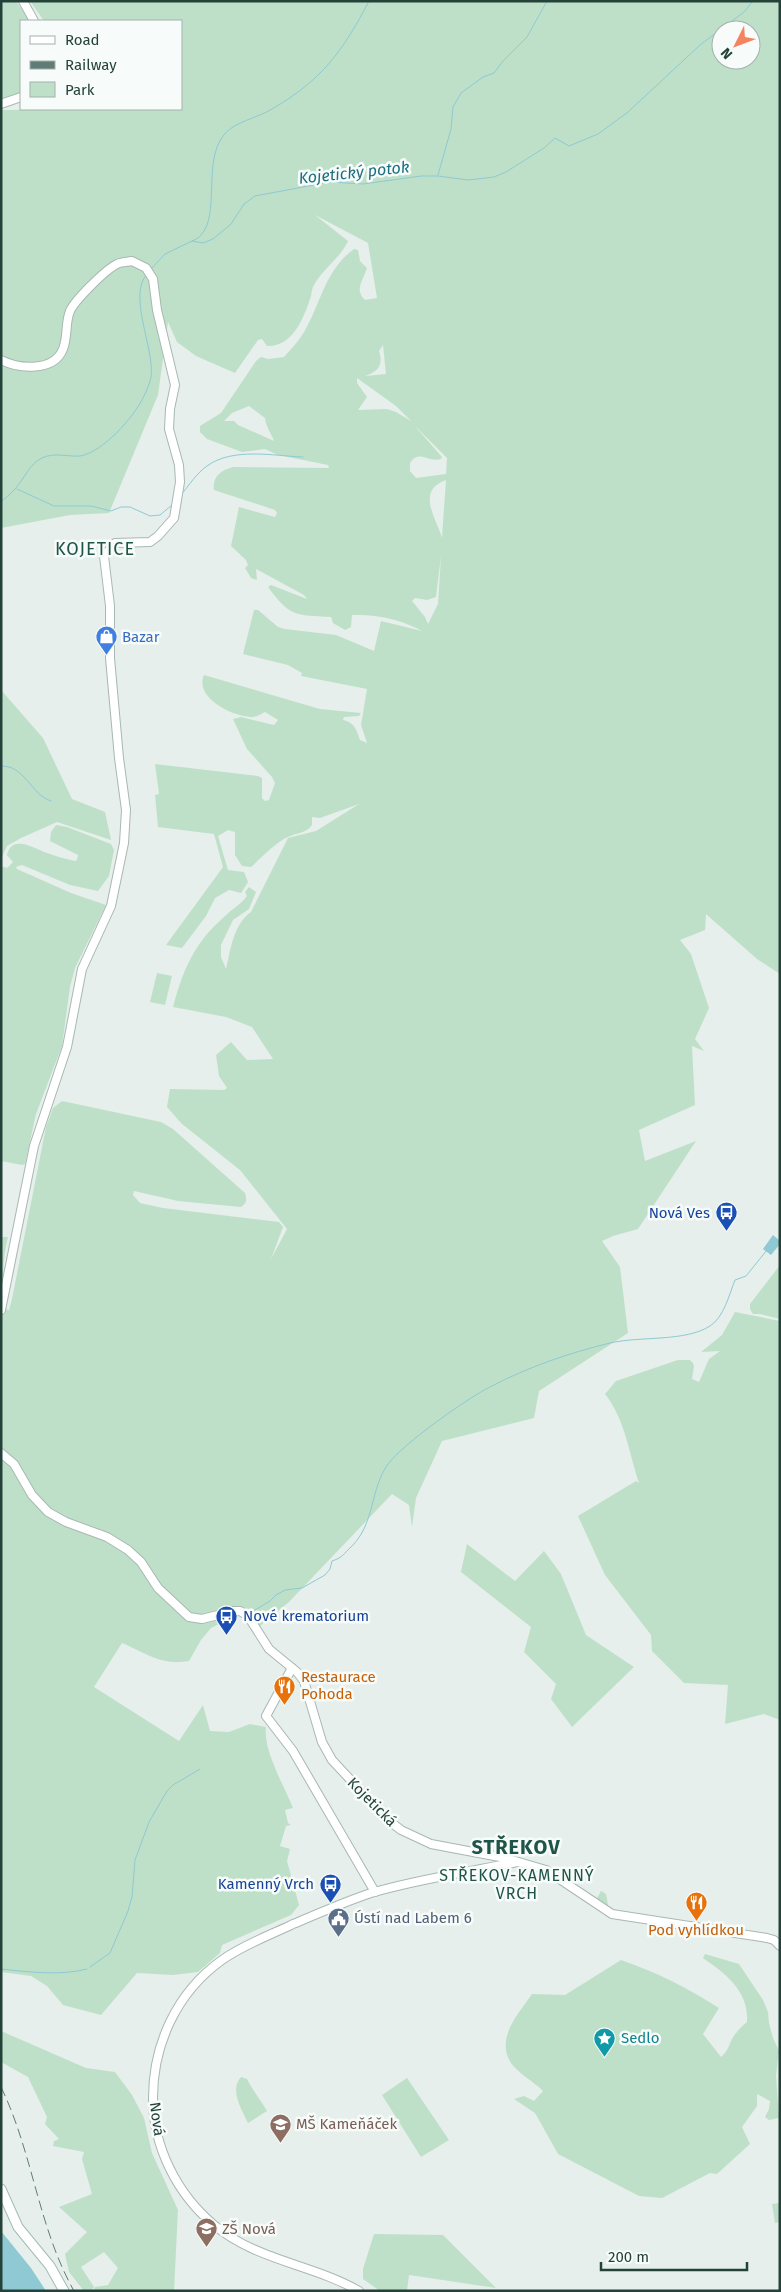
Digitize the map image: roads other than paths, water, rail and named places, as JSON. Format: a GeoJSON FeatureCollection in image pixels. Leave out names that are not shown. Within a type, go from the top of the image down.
{"type":"FeatureCollection","features":[{"type":"Feature","properties":{"kind":"main road"},"geometry":{"type":"LineString","coordinates":[[1,2189],[18,2227],[50,2266],[64,2291]]}},
{"type":"Feature","properties":{"kind":"street"},"geometry":{"type":"LineString","coordinates":[[23,1],[33,20]]}},
{"type":"Feature","properties":{"kind":"street"},"geometry":{"type":"LineString","coordinates":[[1,104],[20,97]]}},
{"type":"Feature","properties":{"kind":"street"},"geometry":{"type":"LineString","coordinates":[[1,360],[13,366],[34,366],[50,363],[58,358],[64,349],[68,317],[75,303],[116,264],[132,261],[146,268],[152,279],[157,310],[175,385],[170,409],[169,429],[180,482],[174,518],[158,536],[150,542],[114,543],[104,556],[110,606],[110,658],[126,810],[124,843],[110,906],[82,969],[67,1047],[34,1146],[1,1310]]}},
{"type":"Feature","properties":{"kind":"street","name":"Kojetická"},"geometry":{"type":"LineString","coordinates":[[1,1453],[14,1464],[32,1495],[48,1512],[66,1522],[107,1537],[128,1550],[140,1562],[158,1588],[189,1617],[202,1619],[234,1611],[240,1611],[248,1616],[269,1649],[292,1668],[304,1682],[322,1742],[332,1760],[393,1824],[419,1840],[431,1844],[519,1862],[553,1874],[612,1914],[771,1939],[780,1946]]}},
{"type":"Feature","properties":{"kind":"street"},"geometry":{"type":"LineString","coordinates":[[292,1668],[266,1716],[293,1750],[375,1892]]}},
{"type":"Feature","properties":{"kind":"street","name":"Nová"},"geometry":{"type":"LineString","coordinates":[[359,2291],[255,2250],[230,2237],[213,2224],[191,2202],[170,2168],[160,2143],[154,2112],[153,2087],[158,2055],[171,2019],[188,1992],[212,1967],[235,1952],[315,1915],[375,1892],[519,1862]]}},
{"type":"Feature","properties":{"kind":"water"},"geometry":{"type":"Polygon","coordinates":[[[773,1235],[780,1241],[780,1244],[771,1255],[763,1249],[773,1235]]]}},
{"type":"Feature","properties":{"kind":"water"},"geometry":{"type":"Polygon","coordinates":[[[1,2231],[31,2268],[46,2291],[1,2291],[1,2231]]]}},
{"type":"Feature","properties":{"kind":"waterway"},"geometry":{"type":"LineString","coordinates":[[192,241],[197,239],[207,226],[210,215],[214,160],[217,147],[223,136],[233,127],[266,112],[289,98],[318,75],[350,35],[369,1]]}},
{"type":"Feature","properties":{"kind":"waterway"},"geometry":{"type":"LineString","coordinates":[[438,175],[451,129],[453,107],[461,93],[483,77],[494,73],[527,37],[547,1]]}},
{"type":"Feature","properties":{"kind":"waterway","name":"Kojetický potok"},"geometry":{"type":"LineString","coordinates":[[151,269],[165,254],[192,241],[203,243],[213,239],[231,224],[244,204],[255,196],[330,182],[363,184],[421,176],[468,180],[494,177],[506,172],[544,148],[555,138],[569,146],[598,134],[628,112],[700,45],[744,12],[753,1]]}},
{"type":"Feature","properties":{"kind":"waterway","name":"Kojetický potok"},"geometry":{"type":"LineString","coordinates":[[1,502],[13,491],[30,468],[42,458],[51,455],[80,456],[89,453],[116,433],[138,406],[147,390],[151,377],[151,365],[140,295],[142,283],[147,274]]}},
{"type":"Feature","properties":{"kind":"waterway"},"geometry":{"type":"LineString","coordinates":[[181,495],[203,469],[217,460],[229,456],[267,454],[303,457]]}},
{"type":"Feature","properties":{"kind":"waterway"},"geometry":{"type":"LineString","coordinates":[[17,489],[54,506],[91,506],[111,511],[121,507],[130,507],[150,516],[160,515],[172,505]]}},
{"type":"Feature","properties":{"kind":"waterway"},"geometry":{"type":"LineString","coordinates":[[1,766],[16,770],[38,793],[51,801]]}},
{"type":"Feature","properties":{"kind":"waterway"},"geometry":{"type":"LineString","coordinates":[[250,1613],[285,1590],[302,1588],[325,1575],[330,1569],[332,1561],[339,1558],[352,1546],[365,1527],[378,1484],[388,1464],[407,1445],[451,1411],[504,1380],[564,1356],[610,1343],[675,1337],[700,1331],[710,1326],[719,1317],[735,1280],[746,1276],[767,1250]]}},
{"type":"Feature","properties":{"kind":"waterway"},"geometry":{"type":"LineString","coordinates":[[90,1967],[110,1953],[128,1911],[132,1897],[135,1860],[149,1822],[167,1791],[173,1785],[200,1769]]}},
{"type":"Feature","properties":{"kind":"waterway"},"geometry":{"type":"LineString","coordinates":[[1,1969],[56,1973],[87,1969]]}},
{"type":"Feature","properties":{"kind":"railway"},"geometry":{"type":"LineString","coordinates":[[1,2087],[21,2138],[52,2241],[74,2291]]}},
{"type":"Feature","properties":{"kind":"place","name":"Bazar"},"geometry":{"type":"Point","coordinates":[106,656]}},
{"type":"Feature","properties":{"kind":"place","name":"Nová Ves"},"geometry":{"type":"Point","coordinates":[726,1232]}},
{"type":"Feature","properties":{"kind":"place","name":"Nové krematorium"},"geometry":{"type":"Point","coordinates":[227,1635]}},
{"type":"Feature","properties":{"kind":"place","name":"Restaurace Pohoda"},"geometry":{"type":"Point","coordinates":[285,1705]}},
{"type":"Feature","properties":{"kind":"place","name":"Kamenný Vrch"},"geometry":{"type":"Point","coordinates":[330,1903]}},
{"type":"Feature","properties":{"kind":"place","name":"Pod vyhlídkou"},"geometry":{"type":"Point","coordinates":[696,1921]}},
{"type":"Feature","properties":{"kind":"place","name":"Ústí nad Labem 6"},"geometry":{"type":"Point","coordinates":[338,1937]}},
{"type":"Feature","properties":{"kind":"place","name":"Sedlo"},"geometry":{"type":"Point","coordinates":[605,2057]}},
{"type":"Feature","properties":{"kind":"place","name":"MŠ Kameňáček"},"geometry":{"type":"Point","coordinates":[280,2143]}},
{"type":"Feature","properties":{"kind":"place","name":"ZŠ Nová"},"geometry":{"type":"Point","coordinates":[206,2248]}},
{"type":"Feature","properties":{"kind":"district","name":"KOJETICE"},"geometry":{"type":"Point","coordinates":[95,549]}},
{"type":"Feature","properties":{"kind":"district","name":"STŘEKOV"},"geometry":{"type":"Point","coordinates":[516,1847]}},
{"type":"Feature","properties":{"kind":"district","name":"STŘEKOV-KAMENNÝ VRCH"},"geometry":{"type":"Point","coordinates":[517,1884]}}]}
